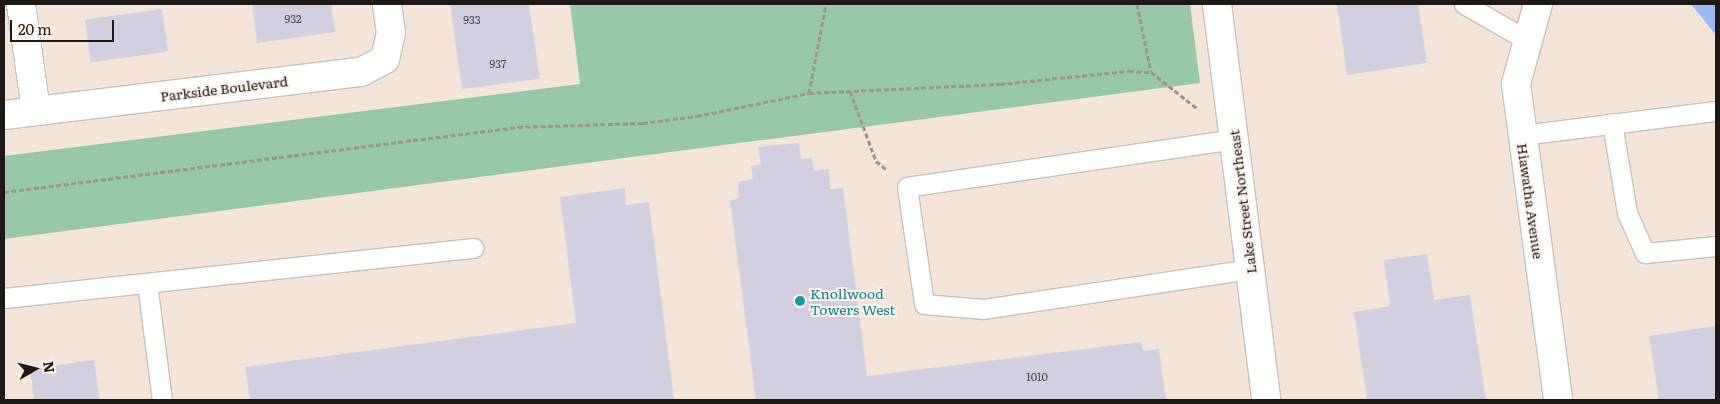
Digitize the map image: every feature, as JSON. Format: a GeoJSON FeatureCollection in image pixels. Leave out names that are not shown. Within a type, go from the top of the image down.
{"type":"FeatureCollection","features":[{"type":"Feature","properties":{"kind":"street"},"geometry":{"type":"LineString","coordinates":[[21,4],[36,111]]}},
{"type":"Feature","properties":{"kind":"street","name":"Parkside Boulevard"},"geometry":{"type":"LineString","coordinates":[[4,115],[361,72],[385,59],[391,33],[387,4]]}},
{"type":"Feature","properties":{"kind":"street","name":"Lake Street Northeast"},"geometry":{"type":"LineString","coordinates":[[1218,4],[1266,400]]}},
{"type":"Feature","properties":{"kind":"street","name":"Hiawatha Avenue"},"geometry":{"type":"LineString","coordinates":[[1538,4],[1516,84],[1558,400]]}},
{"type":"Feature","properties":{"kind":"lane"},"geometry":{"type":"LineString","coordinates":[[1464,4],[1527,40]]}},
{"type":"Feature","properties":{"kind":"lane"},"geometry":{"type":"LineString","coordinates":[[1522,135],[1716,111]]}},
{"type":"Feature","properties":{"kind":"lane"},"geometry":{"type":"LineString","coordinates":[[1612,123],[1627,214],[1645,253],[1716,246]]}},
{"type":"Feature","properties":{"kind":"lane"},"geometry":{"type":"LineString","coordinates":[[1233,126],[907,187],[924,304],[983,309],[1250,269]]}},
{"type":"Feature","properties":{"kind":"lane"},"geometry":{"type":"LineString","coordinates":[[4,298],[473,248]]}},
{"type":"Feature","properties":{"kind":"lane"},"geometry":{"type":"LineString","coordinates":[[147,283],[162,400]]}},
{"type":"Feature","properties":{"kind":"path"},"geometry":{"type":"LineString","coordinates":[[809,93],[826,4]]}},
{"type":"Feature","properties":{"kind":"path"},"geometry":{"type":"LineString","coordinates":[[1137,4],[1151,72]]}},
{"type":"Feature","properties":{"kind":"path"},"geometry":{"type":"LineString","coordinates":[[4,192],[518,127],[643,123],[698,116],[809,93],[1000,84],[1129,71],[1151,72],[1197,109],[1233,126]]}},
{"type":"Feature","properties":{"kind":"path"},"geometry":{"type":"LineString","coordinates":[[850,90],[876,161],[907,187]]}},
{"type":"Feature","properties":{"kind":"green space"},"geometry":{"type":"Polygon","coordinates":[[[570,4],[1190,4],[1200,83],[4,239],[4,156],[580,84],[570,4]]]}},
{"type":"Feature","properties":{"kind":"water"},"geometry":{"type":"Polygon","coordinates":[[[1691,4],[1716,4],[1716,35],[1691,4]]]}},
{"type":"Feature","properties":{"kind":"building"},"geometry":{"type":"Polygon","coordinates":[[[252,4],[331,4],[335,32],[257,43],[252,4]]]}},
{"type":"Feature","properties":{"kind":"building"},"geometry":{"type":"Polygon","coordinates":[[[450,4],[529,4],[540,79],[462,89],[450,4]]]}},
{"type":"Feature","properties":{"kind":"building"},"geometry":{"type":"Polygon","coordinates":[[[1337,4],[1418,4],[1427,63],[1347,75],[1337,4]]]}},
{"type":"Feature","properties":{"kind":"building"},"geometry":{"type":"Polygon","coordinates":[[[162,9],[168,52],[91,62],[85,20],[162,9]]]}},
{"type":"Feature","properties":{"kind":"building","name":"Knollwood Towers West"},"geometry":{"type":"Polygon","coordinates":[[[799,143],[801,159],[812,158],[814,171],[829,169],[830,189],[843,188],[867,376],[1141,342],[1143,351],[1159,349],[1166,400],[756,400],[730,201],[739,198],[738,182],[753,179],[751,166],[761,164],[758,147],[799,143]]]}},
{"type":"Feature","properties":{"kind":"building"},"geometry":{"type":"Polygon","coordinates":[[[625,188],[626,205],[649,202],[674,400],[250,400],[245,367],[576,323],[560,197],[625,188]]]}},
{"type":"Feature","properties":{"kind":"building"},"geometry":{"type":"Polygon","coordinates":[[[1427,254],[1434,300],[1470,295],[1486,400],[1367,400],[1354,312],[1390,306],[1384,260],[1427,254]]]}},
{"type":"Feature","properties":{"kind":"building"},"geometry":{"type":"Polygon","coordinates":[[[1716,326],[1716,400],[1659,400],[1649,336],[1716,326]]]}},
{"type":"Feature","properties":{"kind":"building"},"geometry":{"type":"Polygon","coordinates":[[[94,360],[100,400],[34,400],[30,369],[94,360]]]}},
{"type":"Feature","properties":{"kind":"place","name":"Knollwood Towers West"},"geometry":{"type":"Point","coordinates":[800,301]}}]}
